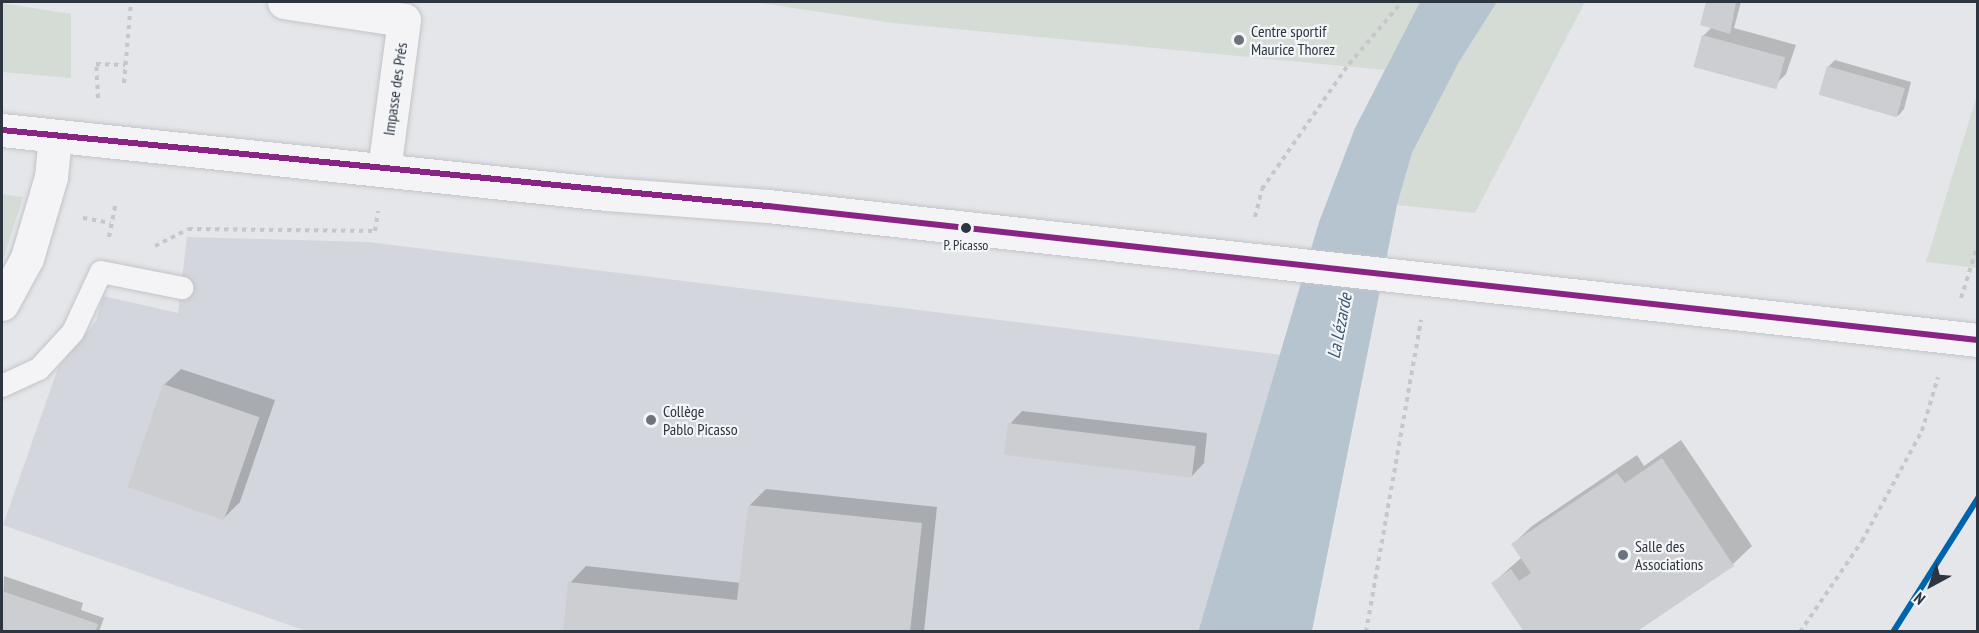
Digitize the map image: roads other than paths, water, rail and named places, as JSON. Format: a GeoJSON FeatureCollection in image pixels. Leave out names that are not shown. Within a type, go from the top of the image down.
{"type":"FeatureCollection","features":[{"type":"Feature","properties":{"kind":"street","name":"Impasse des Prés"},"geometry":{"type":"LineString","coordinates":[[284,2],[404,20],[384,171]]}},
{"type":"Feature","properties":{"kind":"street"},"geometry":{"type":"LineString","coordinates":[[2,130],[384,171],[768,206],[1243,262],[1964,338]]}},
{"type":"Feature","properties":{"kind":"street"},"geometry":{"type":"LineString","coordinates":[[2,304],[27,258],[51,177],[55,136]]}},
{"type":"Feature","properties":{"kind":"lane"},"geometry":{"type":"LineString","coordinates":[[2,387],[39,369],[73,332],[100,272],[182,288]]}},
{"type":"Feature","properties":{"kind":"water","name":"La Lézarde"},"geometry":{"type":"Polygon","coordinates":[[[1420,2],[1497,2],[1459,62],[1412,153],[1397,205],[1312,631],[1198,632],[1319,222],[1355,128],[1420,2]]]}},
{"type":"Feature","properties":{"kind":"place","name":"Centre sportif Maurice Thorez"},"geometry":{"type":"Point","coordinates":[1239,40]}},
{"type":"Feature","properties":{"kind":"place","name":"P. Picasso"},"geometry":{"type":"Point","coordinates":[966,228]}},
{"type":"Feature","properties":{"kind":"place","name":"Collège Pablo Picasso"},"geometry":{"type":"Point","coordinates":[651,420]}},
{"type":"Feature","properties":{"kind":"place","name":"Salle des Associations"},"geometry":{"type":"Point","coordinates":[1623,555]}}]}
